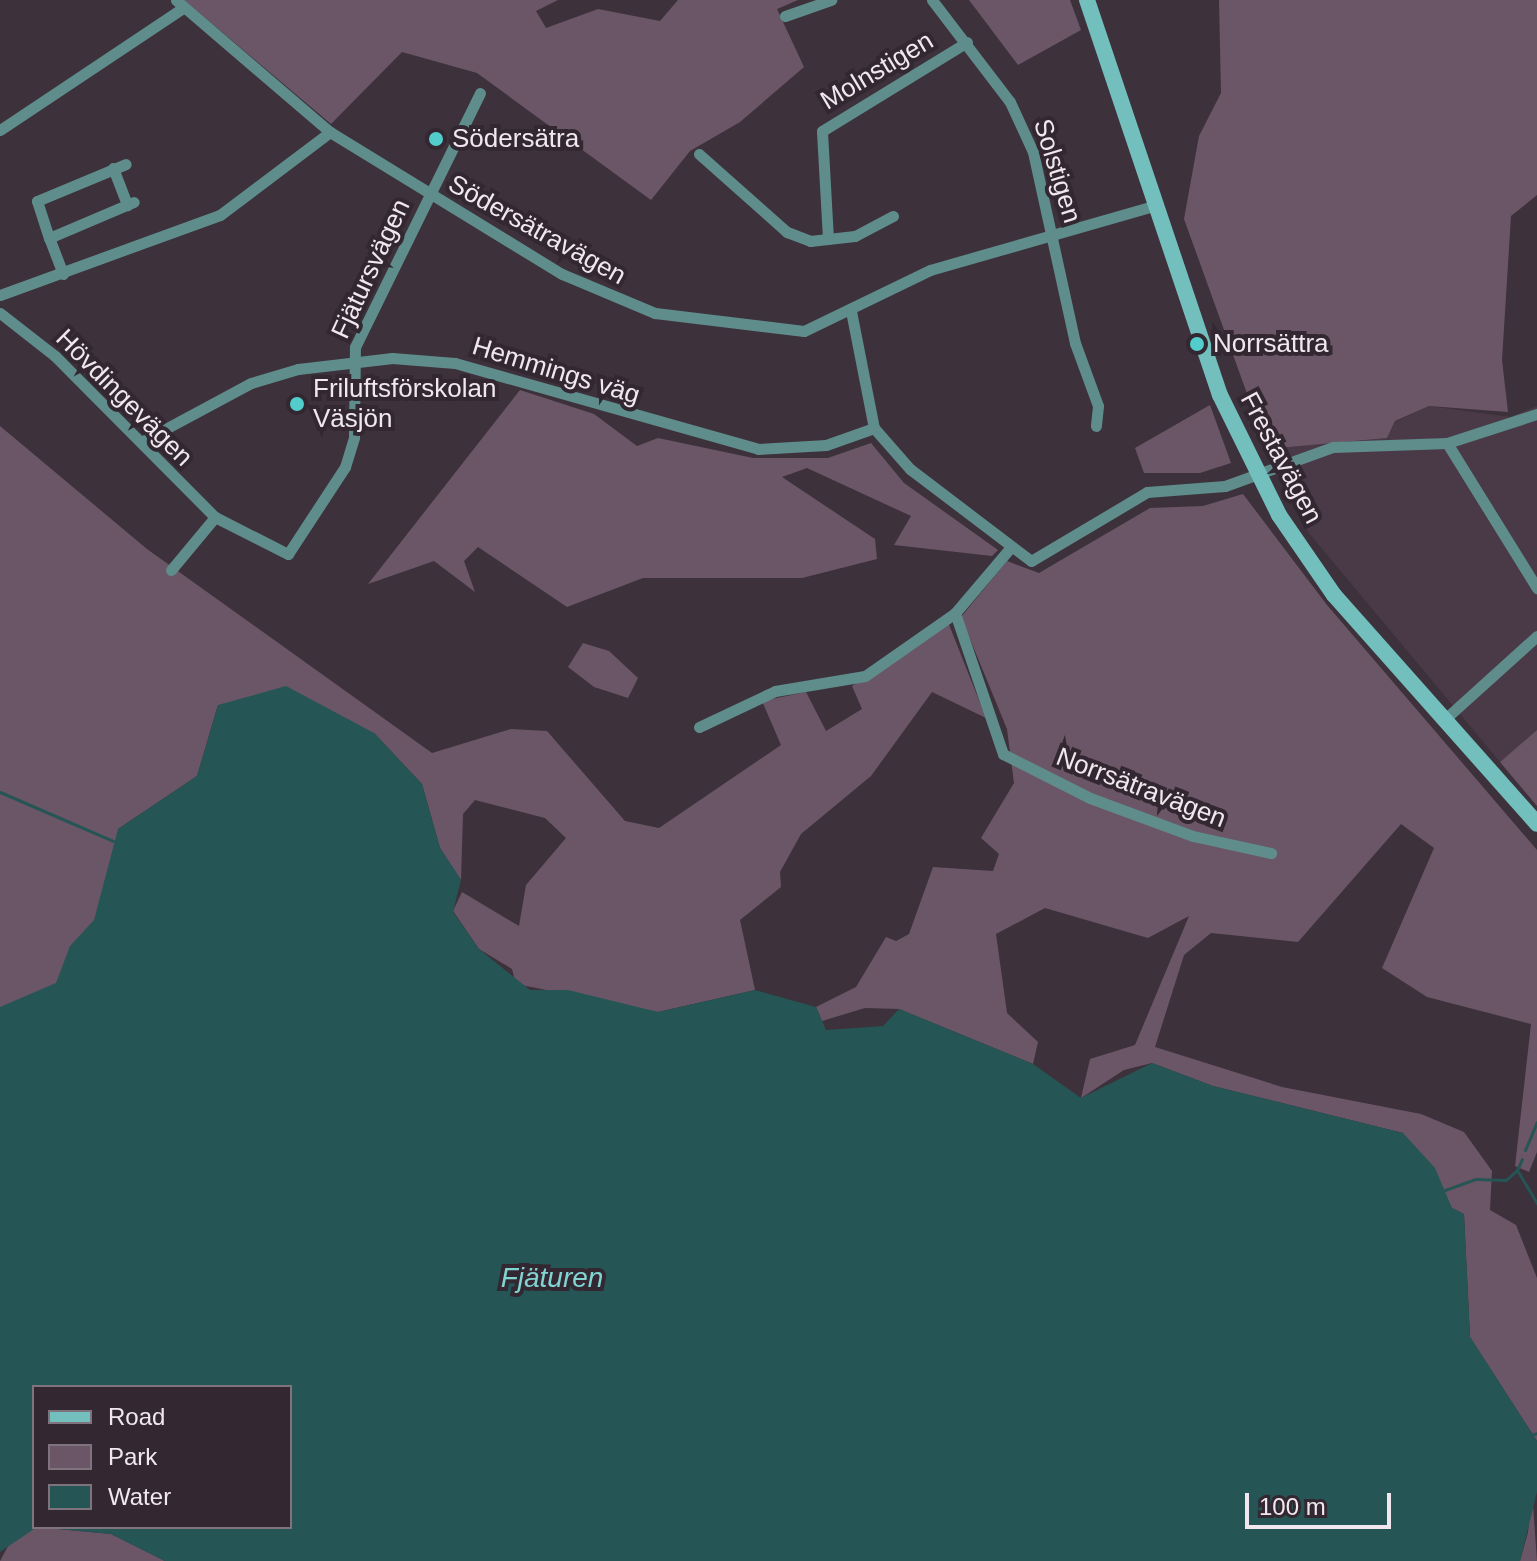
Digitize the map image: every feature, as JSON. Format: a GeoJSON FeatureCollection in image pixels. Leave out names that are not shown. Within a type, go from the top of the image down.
{"type":"FeatureCollection","features":[{"type":"Feature","properties":{"kind":"street"},"geometry":{"type":"LineString","coordinates":[[785,16],[831,0]]}},
{"type":"Feature","properties":{"kind":"street","name":"Solstigen"},"geometry":{"type":"LineString","coordinates":[[932,0],[1010,102],[1033,152],[1055,235],[1075,343],[1098,406],[1096,426]]}},
{"type":"Feature","properties":{"kind":"street","name":"Frestavägen"},"geometry":{"type":"LineString","coordinates":[[1087,0],[1220,395],[1257,474],[1334,595],[1537,824]]}},
{"type":"Feature","properties":{"kind":"street"},"geometry":{"type":"LineString","coordinates":[[0,130],[179,4]]}},
{"type":"Feature","properties":{"kind":"street","name":"Södersätravägen"},"geometry":{"type":"LineString","coordinates":[[179,4],[330,132],[562,274],[643,309],[791,332],[851,311],[930,270],[1157,205]]}},
{"type":"Feature","properties":{"kind":"street","name":"Molnstigen"},"geometry":{"type":"LineString","coordinates":[[828,239],[822,131],[967,42]]}},
{"type":"Feature","properties":{"kind":"street","name":"Fjätursvägen"},"geometry":{"type":"LineString","coordinates":[[288,554],[345,467],[354,437],[354,359],[429,195],[480,93]]}},
{"type":"Feature","properties":{"kind":"street"},"geometry":{"type":"LineString","coordinates":[[0,295],[220,215],[330,132]]}},
{"type":"Feature","properties":{"kind":"street"},"geometry":{"type":"LineString","coordinates":[[699,154],[787,232],[810,241],[855,236],[893,216]]}},
{"type":"Feature","properties":{"kind":"street"},"geometry":{"type":"LineString","coordinates":[[63,274],[37,201],[126,164]]}},
{"type":"Feature","properties":{"kind":"street"},"geometry":{"type":"LineString","coordinates":[[49,238],[131,204],[113,168]]}},
{"type":"Feature","properties":{"kind":"street"},"geometry":{"type":"LineString","coordinates":[[851,311],[874,428],[910,469],[1031,561],[1147,492],[1200,490],[1333,447],[1447,443],[1537,414]]}},
{"type":"Feature","properties":{"kind":"street","name":"Hövdingevägen"},"geometry":{"type":"LineString","coordinates":[[0,313],[141,442],[215,517],[288,554]]}},
{"type":"Feature","properties":{"kind":"street","name":"Hemmings väg"},"geometry":{"type":"LineString","coordinates":[[141,442],[251,383],[354,359],[455,363],[758,449],[826,445],[874,428]]}},
{"type":"Feature","properties":{"kind":"street"},"geometry":{"type":"LineString","coordinates":[[1447,443],[1537,588]]}},
{"type":"Feature","properties":{"kind":"street"},"geometry":{"type":"LineString","coordinates":[[171,570],[215,517]]}},
{"type":"Feature","properties":{"kind":"street"},"geometry":{"type":"LineString","coordinates":[[699,727],[775,691],[865,676],[955,613],[1011,547]]}},
{"type":"Feature","properties":{"kind":"street","name":"Norrsätravägen"},"geometry":{"type":"LineString","coordinates":[[955,613],[1003,754],[1090,798],[1193,836],[1271,853]]}},
{"type":"Feature","properties":{"kind":"street"},"geometry":{"type":"LineString","coordinates":[[1445,719],[1537,636]]}},
{"type":"Feature","properties":{"kind":"shaded area"},"geometry":{"type":"Polygon","coordinates":[[[1429,406],[1510,417],[1537,406],[1537,730],[1500,762],[1309,533],[1267,449],[1387,438],[1395,422],[1429,406]]]}},
{"type":"Feature","properties":{"kind":"green space"},"geometry":{"type":"Polygon","coordinates":[[[184,0],[558,0],[536,11],[546,28],[598,9],[660,21],[678,0],[798,0],[777,9],[804,67],[740,122],[690,151],[651,200],[477,73],[402,52],[331,124],[184,0]]]}},
{"type":"Feature","properties":{"kind":"green space"},"geometry":{"type":"Polygon","coordinates":[[[969,0],[1070,0],[1081,30],[1018,65],[969,0]]]}},
{"type":"Feature","properties":{"kind":"green space"},"geometry":{"type":"Polygon","coordinates":[[[1219,0],[1537,0],[1537,195],[1511,216],[1502,360],[1508,412],[1429,406],[1395,421],[1387,438],[1267,449],[1184,219],[1199,136],[1221,93],[1219,0]]]}},
{"type":"Feature","properties":{"kind":"green space"},"geometry":{"type":"Polygon","coordinates":[[[520,390],[594,414],[637,446],[658,438],[753,458],[828,458],[871,443],[904,483],[998,550],[992,556],[894,545],[911,516],[807,468],[782,477],[875,539],[877,559],[802,578],[643,578],[567,607],[478,547],[464,561],[475,592],[434,561],[368,584],[520,390]]]}},
{"type":"Feature","properties":{"kind":"green space"},"geometry":{"type":"Polygon","coordinates":[[[1210,405],[1231,463],[1200,473],[1144,473],[1135,448],[1210,405]]]}},
{"type":"Feature","properties":{"kind":"green space"},"geometry":{"type":"Polygon","coordinates":[[[0,426],[147,549],[432,753],[511,729],[547,731],[625,821],[659,828],[781,745],[762,701],[806,692],[826,731],[862,709],[852,686],[948,622],[986,718],[932,692],[871,776],[801,834],[780,872],[781,887],[740,920],[755,990],[658,1012],[516,984],[512,969],[479,949],[453,911],[462,892],[519,926],[526,885],[566,838],[545,818],[475,800],[463,814],[461,880],[440,848],[422,784],[374,733],[218,705],[197,776],[118,829],[128,922],[0,1037],[0,426]]]}},
{"type":"Feature","properties":{"kind":"green space"},"geometry":{"type":"Polygon","coordinates":[[[1243,494],[1327,605],[1537,850],[1537,1152],[1529,1172],[1515,1166],[1531,1024],[1427,997],[1382,968],[1434,848],[1401,824],[1298,942],[1211,933],[1184,955],[1155,1047],[1282,1087],[1421,1114],[1464,1132],[1492,1171],[1490,1210],[1516,1225],[1537,1278],[1537,1441],[1470,1337],[1464,1214],[1452,1208],[1403,1133],[1213,1086],[1152,1063],[1124,1070],[1081,1098],[1090,1059],[1135,1045],[1189,916],[1148,938],[1045,908],[996,934],[1007,1013],[1038,1042],[1033,1064],[899,1009],[865,1008],[822,1021],[816,1007],[856,987],[886,937],[896,941],[909,934],[933,867],[993,871],[999,854],[981,838],[1014,783],[1007,729],[961,617],[1007,561],[1039,573],[1150,508],[1203,506],[1243,494]]]}},
{"type":"Feature","properties":{"kind":"green space"},"geometry":{"type":"Polygon","coordinates":[[[583,643],[609,651],[638,678],[628,698],[594,687],[568,667],[583,643]]]}},
{"type":"Feature","properties":{"kind":"green space"},"geometry":{"type":"Polygon","coordinates":[[[1537,730],[1537,806],[1500,762],[1537,730]]]}},
{"type":"Feature","properties":{"kind":"green space"},"geometry":{"type":"Polygon","coordinates":[[[1532,1490],[1537,1561],[1520,1561],[1528,1532],[1532,1490]]]}},
{"type":"Feature","properties":{"kind":"green space"},"geometry":{"type":"Polygon","coordinates":[[[33,1529],[111,1534],[165,1561],[0,1561],[12,1539],[33,1529]]]}},
{"type":"Feature","properties":{"kind":"water","name":"Fjäturen"},"geometry":{"type":"Polygon","coordinates":[[[286,686],[374,733],[422,784],[440,848],[461,880],[453,912],[479,949],[530,990],[568,990],[658,1012],[755,990],[816,1007],[826,1030],[883,1026],[899,1009],[1033,1064],[1081,1098],[1152,1063],[1213,1086],[1403,1133],[1435,1168],[1452,1208],[1464,1214],[1470,1337],[1537,1441],[1537,1492],[1520,1561],[165,1561],[111,1534],[58,1529],[292,1529],[292,1385],[32,1385],[34,1529],[0,1552],[0,1007],[56,983],[70,946],[94,920],[118,829],[197,776],[218,705],[286,686]]]}},
{"type":"Feature","properties":{"kind":"waterway"},"geometry":{"type":"LineString","coordinates":[[0,792],[113,841]]}},
{"type":"Feature","properties":{"kind":"waterway"},"geometry":{"type":"LineString","coordinates":[[1525,1150],[1537,1122]]}},
{"type":"Feature","properties":{"kind":"waterway"},"geometry":{"type":"LineString","coordinates":[[1522,1159],[1517,1170],[1537,1203]]}},
{"type":"Feature","properties":{"kind":"waterway"},"geometry":{"type":"LineString","coordinates":[[1445,1190],[1475,1179],[1506,1180],[1517,1170]]}},
{"type":"Feature","properties":{"kind":"waterway"},"geometry":{"type":"LineString","coordinates":[[1531,1435],[1537,1433]]}},
{"type":"Feature","properties":{"kind":"place","name":"Södersätra"},"geometry":{"type":"Point","coordinates":[436,139]}},
{"type":"Feature","properties":{"kind":"place","name":"Norrsättra"},"geometry":{"type":"Point","coordinates":[1197,344]}},
{"type":"Feature","properties":{"kind":"place","name":"Friluftsförskolan Väsjön"},"geometry":{"type":"Point","coordinates":[297,404]}}]}
